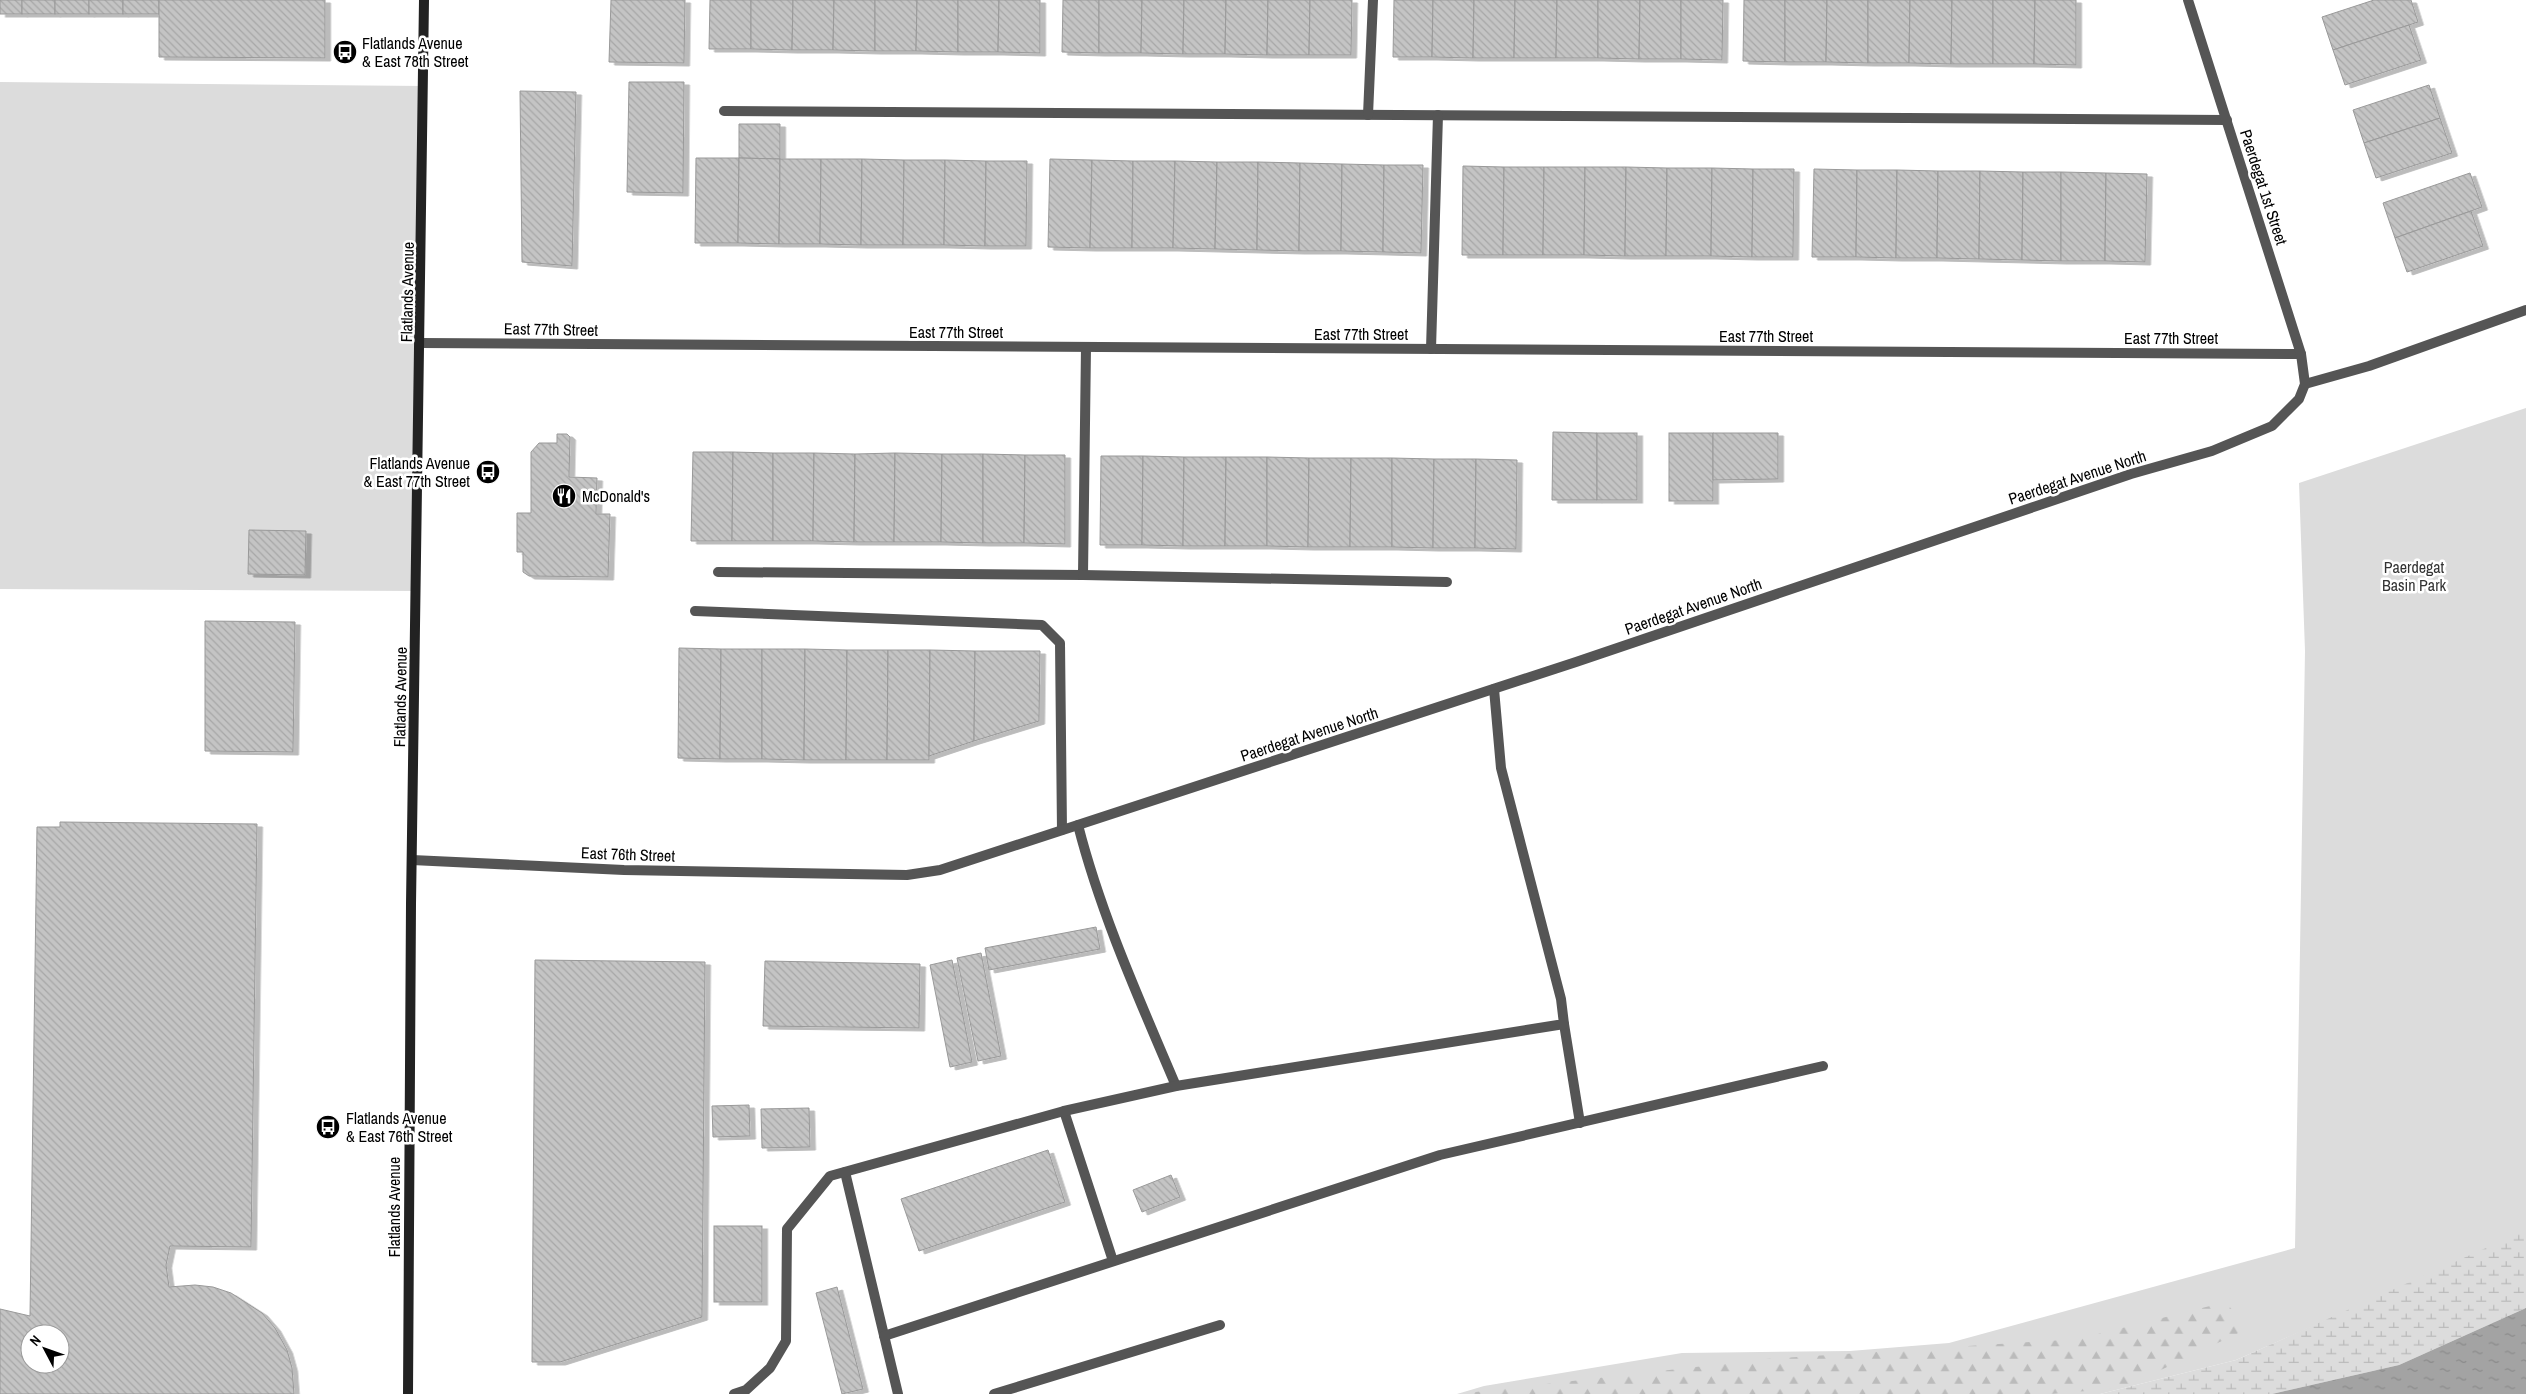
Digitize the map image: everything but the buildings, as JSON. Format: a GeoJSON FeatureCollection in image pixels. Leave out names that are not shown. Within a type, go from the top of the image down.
{"type":"FeatureCollection","features":[{"type":"Feature","properties":{"kind":"main road","name":"Flatlands Avenue"},"geometry":{"type":"LineString","coordinates":[[408,1394],[412,860],[421,343],[424,0]]}},
{"type":"Feature","properties":{"kind":"street"},"geometry":{"type":"LineString","coordinates":[[1368,115],[1373,0]]}},
{"type":"Feature","properties":{"kind":"street","name":"Paerdegat 1st Street"},"geometry":{"type":"LineString","coordinates":[[2188,0],[2301,354],[2305,384]]}},
{"type":"Feature","properties":{"kind":"street"},"geometry":{"type":"LineString","coordinates":[[724,111],[2227,120]]}},
{"type":"Feature","properties":{"kind":"street"},"geometry":{"type":"LineString","coordinates":[[1431,349],[1438,115]]}},
{"type":"Feature","properties":{"kind":"street"},"geometry":{"type":"LineString","coordinates":[[2305,384],[2369,366],[2526,310]]}},
{"type":"Feature","properties":{"kind":"street","name":"East 77th Street"},"geometry":{"type":"LineString","coordinates":[[421,343],[2301,354]]}},
{"type":"Feature","properties":{"kind":"street"},"geometry":{"type":"LineString","coordinates":[[1083,575],[1086,347]]}},
{"type":"Feature","properties":{"kind":"street","name":"Paerdegat Avenue North"},"geometry":{"type":"LineString","coordinates":[[844,874],[907,875],[940,870],[1494,689],[2131,474],[2212,451],[2272,426],[2299,399],[2305,384]]}},
{"type":"Feature","properties":{"kind":"street"},"geometry":{"type":"LineString","coordinates":[[718,572],[1083,575],[1446,582]]}},
{"type":"Feature","properties":{"kind":"street"},"geometry":{"type":"LineString","coordinates":[[696,611],[1042,625],[1060,643],[1062,830]]}},
{"type":"Feature","properties":{"kind":"street"},"geometry":{"type":"LineString","coordinates":[[1494,689],[1500,768],[1561,999],[1580,1123]]}},
{"type":"Feature","properties":{"kind":"street"},"geometry":{"type":"LineString","coordinates":[[1078,825],[1086,858],[1132,981],[1176,1086]]}},
{"type":"Feature","properties":{"kind":"street","name":"East 76th Street"},"geometry":{"type":"LineString","coordinates":[[412,860],[624,870],[844,874]]}},
{"type":"Feature","properties":{"kind":"street"},"geometry":{"type":"LineString","coordinates":[[734,1394],[746,1390],[770,1368],[786,1341],[787,1230],[830,1176],[1064,1111],[1176,1086],[1564,1024]]}},
{"type":"Feature","properties":{"kind":"street"},"geometry":{"type":"LineString","coordinates":[[884,1336],[1440,1156],[1823,1066]]}},
{"type":"Feature","properties":{"kind":"street"},"geometry":{"type":"LineString","coordinates":[[1064,1111],[1113,1261]]}},
{"type":"Feature","properties":{"kind":"street"},"geometry":{"type":"LineString","coordinates":[[845,1172],[898,1394]]}},
{"type":"Feature","properties":{"kind":"street"},"geometry":{"type":"LineString","coordinates":[[994,1394],[1220,1325]]}},
{"type":"Feature","properties":{"kind":"green space"},"geometry":{"type":"Polygon","coordinates":[[[0,82],[424,86],[417,591],[0,589],[0,82]]]}},
{"type":"Feature","properties":{"kind":"green space","name":"Paerdegat Basin Park"},"geometry":{"type":"Polygon","coordinates":[[[2526,408],[2526,1271],[2329,1319],[2236,1360],[2100,1394],[1457,1394],[1484,1386],[1682,1353],[1850,1351],[1949,1343],[2295,1248],[2305,651],[2299,483],[2526,408]]]}},
{"type":"Feature","properties":{"kind":"green space"},"geometry":{"type":"Polygon","coordinates":[[[2526,1230],[2526,1308],[2399,1365],[2272,1394],[2100,1394],[2236,1360],[2526,1230]]]}},
{"type":"Feature","properties":{"kind":"green space"},"geometry":{"type":"Polygon","coordinates":[[[2226,1302],[2247,1329],[2123,1388],[2050,1394],[1458,1394],[1766,1359],[2078,1339],[2226,1302]]]}},
{"type":"Feature","properties":{"kind":"water"},"geometry":{"type":"Polygon","coordinates":[[[2526,1308],[2526,1394],[2272,1394],[2399,1365],[2526,1308]]]}},
{"type":"Feature","properties":{"kind":"place","name":"Flatlands Avenue & East 78th Street"},"geometry":{"type":"Point","coordinates":[345,52]}},
{"type":"Feature","properties":{"kind":"place","name":"Flatlands Avenue & East 77th Street"},"geometry":{"type":"Point","coordinates":[488,472]}},
{"type":"Feature","properties":{"kind":"place","name":"McDonald's"},"geometry":{"type":"Point","coordinates":[564,496]}},
{"type":"Feature","properties":{"kind":"place","name":"Flatlands Avenue & East 76th Street"},"geometry":{"type":"Point","coordinates":[328,1127]}}]}
